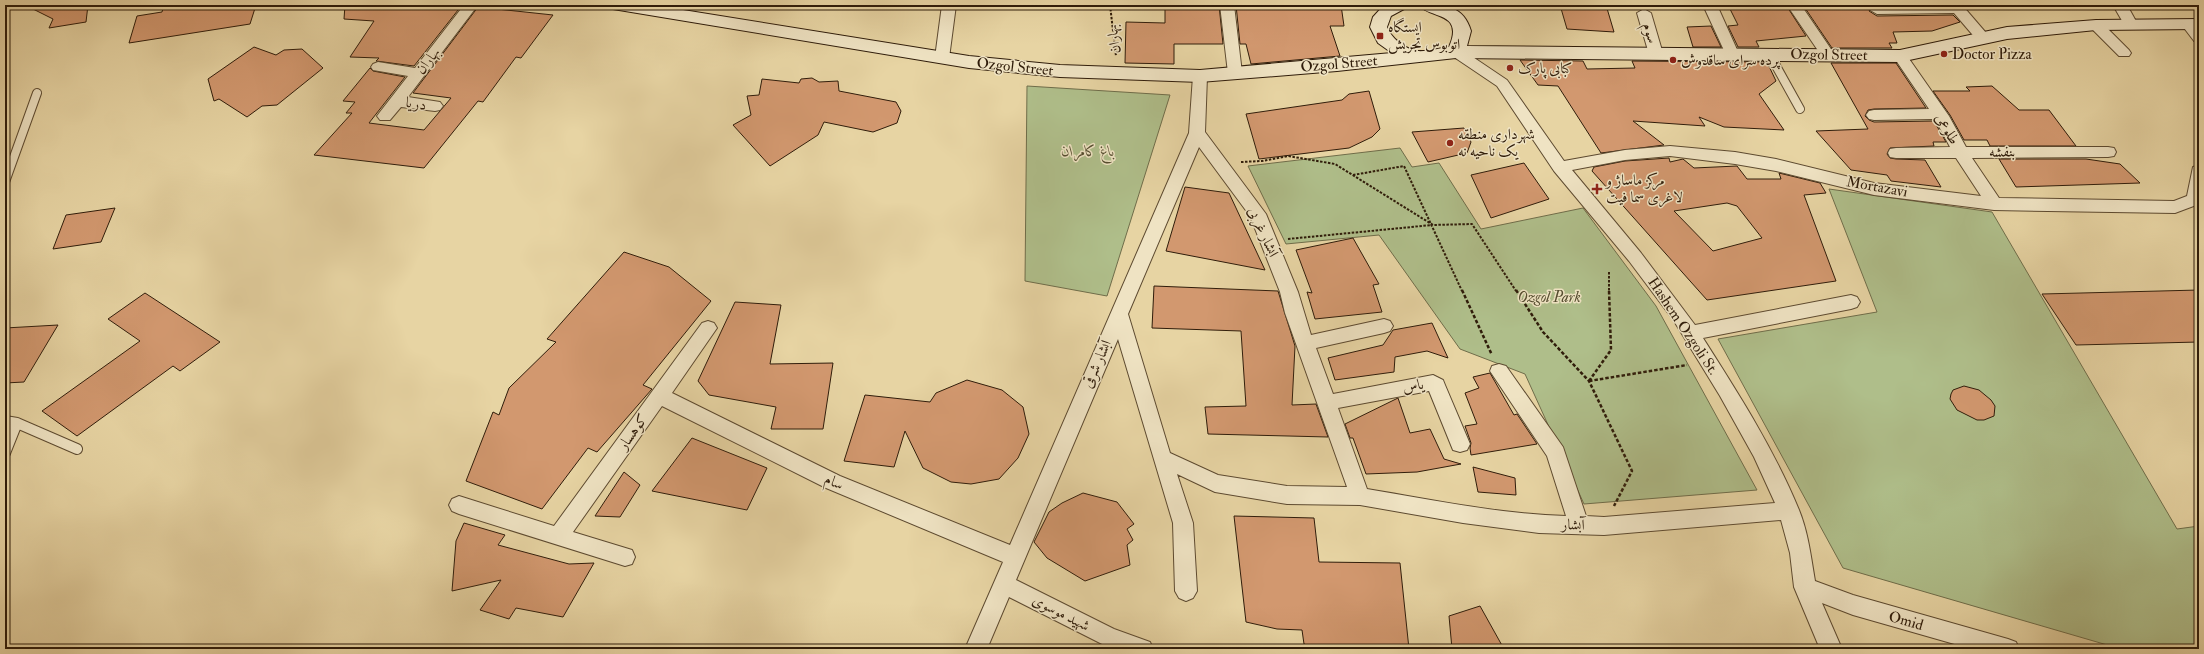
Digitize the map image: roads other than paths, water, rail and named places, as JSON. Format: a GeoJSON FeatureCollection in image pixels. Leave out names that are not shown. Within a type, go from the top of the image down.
{"type":"FeatureCollection","features":[{"type":"Feature","properties":{"kind":"main road","name":"Ozgol Street"},"geometry":{"type":"LineString","coordinates":[[619,5],[942,58],[1060,71],[1200,76],[1235,74],[1456,52],[1900,56],[1982,37],[2096,25],[2130,23],[2194,24]]}},
{"type":"Feature","properties":{"kind":"main road"},"geometry":{"type":"LineString","coordinates":[[1428,5],[1444,11],[1459,23],[1462,30],[1462,38],[1456,52]]}},
{"type":"Feature","properties":{"kind":"main road"},"geometry":{"type":"LineString","coordinates":[[1391,6],[1382,13],[1378,21],[1378,29],[1382,38],[1391,45],[1416,57]]}},
{"type":"Feature","properties":{"kind":"street","name":"بهاران"},"geometry":{"type":"LineString","coordinates":[[385,116],[471,5]]}},
{"type":"Feature","properties":{"kind":"street"},"geometry":{"type":"LineString","coordinates":[[942,58],[949,5]]}},
{"type":"Feature","properties":{"kind":"street"},"geometry":{"type":"LineString","coordinates":[[1227,5],[1235,74]]}},
{"type":"Feature","properties":{"kind":"street"},"geometry":{"type":"LineString","coordinates":[[1710,5],[1732,54]]}},
{"type":"Feature","properties":{"kind":"street"},"geometry":{"type":"LineString","coordinates":[[1794,5],[1828,55]]}},
{"type":"Feature","properties":{"kind":"street"},"geometry":{"type":"LineString","coordinates":[[2120,5],[2130,23]]}},
{"type":"Feature","properties":{"kind":"street"},"geometry":{"type":"LineString","coordinates":[[1877,10],[1956,7],[1982,37]]}},
{"type":"Feature","properties":{"kind":"street","name":"سوم"},"geometry":{"type":"LineString","coordinates":[[1644,13],[1656,54]]}},
{"type":"Feature","properties":{"kind":"street"},"geometry":{"type":"LineString","coordinates":[[2194,24],[2199,38]]}},
{"type":"Feature","properties":{"kind":"street"},"geometry":{"type":"LineString","coordinates":[[2096,25],[2124,53]]}},
{"type":"Feature","properties":{"kind":"street","name":"Hashem Ozgoli St."},"geometry":{"type":"LineString","coordinates":[[1456,52],[1502,83],[1560,168],[1635,257],[1691,333],[1762,453],[1789,510],[1800,553],[1805,587],[1831,649]]}},
{"type":"Feature","properties":{"kind":"street","name":"طلوعی"},"geometry":{"type":"LineString","coordinates":[[1900,56],[1939,114],[1961,153],[1994,204]]}},
{"type":"Feature","properties":{"kind":"street"},"geometry":{"type":"LineString","coordinates":[[378,67],[419,73]]}},
{"type":"Feature","properties":{"kind":"street","name":"آبشار شرقی"},"geometry":{"type":"LineString","coordinates":[[976,649],[1197,133],[1200,76]]}},
{"type":"Feature","properties":{"kind":"street","name":"دریا"},"geometry":{"type":"LineString","coordinates":[[397,101],[435,106]]}},
{"type":"Feature","properties":{"kind":"street"},"geometry":{"type":"LineString","coordinates":[[1874,115],[1939,114]]}},
{"type":"Feature","properties":{"kind":"street","name":"آبشار غربی"},"geometry":{"type":"LineString","coordinates":[[1197,133],[1258,214],[1289,292],[1294,313],[1306,343],[1326,403]]}},
{"type":"Feature","properties":{"kind":"street","name":"Mortazavi"},"geometry":{"type":"LineString","coordinates":[[1560,168],[1625,155],[1670,151],[1735,158],[1776,165],[1874,189],[1994,204],[2175,207],[2197,201]]}},
{"type":"Feature","properties":{"kind":"street","name":"بنفشه"},"geometry":{"type":"LineString","coordinates":[[1896,153],[2108,152]]}},
{"type":"Feature","properties":{"kind":"street"},"geometry":{"type":"LineString","coordinates":[[2197,201],[2199,171]]}},
{"type":"Feature","properties":{"kind":"street"},"geometry":{"type":"LineString","coordinates":[[1691,333],[1851,302]]}},
{"type":"Feature","properties":{"kind":"street"},"geometry":{"type":"LineString","coordinates":[[1119,313],[1183,523],[1186,591]]}},
{"type":"Feature","properties":{"kind":"street"},"geometry":{"type":"LineString","coordinates":[[1306,343],[1384,326]]}},
{"type":"Feature","properties":{"kind":"street","name":"کوهسار"},"geometry":{"type":"LineString","coordinates":[[558,536],[708,328]]}},
{"type":"Feature","properties":{"kind":"street"},"geometry":{"type":"LineString","coordinates":[[1499,371],[1556,453],[1579,525]]}},
{"type":"Feature","properties":{"kind":"street","name":"یاس"},"geometry":{"type":"LineString","coordinates":[[1326,403],[1433,383],[1436,385],[1460,444]]}},
{"type":"Feature","properties":{"kind":"street","name":"سام"},"geometry":{"type":"LineString","coordinates":[[660,396],[833,482],[1015,557]]}},
{"type":"Feature","properties":{"kind":"street"},"geometry":{"type":"LineString","coordinates":[[1326,403],[1360,496]]}},
{"type":"Feature","properties":{"kind":"street","name":"آبشار"},"geometry":{"type":"LineString","coordinates":[[1162,458],[1214,483],[1287,495],[1360,496],[1463,514],[1539,524],[1604,526],[1789,510]]}},
{"type":"Feature","properties":{"kind":"street"},"geometry":{"type":"LineString","coordinates":[[459,505],[625,557]]}},
{"type":"Feature","properties":{"kind":"street","name":"شهید موسوی"},"geometry":{"type":"LineString","coordinates":[[1003,584],[1108,637],[1142,649]]}},
{"type":"Feature","properties":{"kind":"street","name":"Omid"},"geometry":{"type":"LineString","coordinates":[[1805,587],[1853,605],[2008,649]]}},
{"type":"Feature","properties":{"kind":"lane"},"geometry":{"type":"LineString","coordinates":[[1770,55],[1800,109]]}},
{"type":"Feature","properties":{"kind":"lane"},"geometry":{"type":"LineString","coordinates":[[5,182],[37,93]]}},
{"type":"Feature","properties":{"kind":"lane"},"geometry":{"type":"LineString","coordinates":[[5,421],[17,423],[78,449]]}},
{"type":"Feature","properties":{"kind":"lane"},"geometry":{"type":"LineString","coordinates":[[5,453],[17,423]]}},
{"type":"Feature","properties":{"kind":"place","name":"ایستگاه اتوبوس تجریش"},"geometry":{"type":"Point","coordinates":[1380,36]}},
{"type":"Feature","properties":{"kind":"place","name":"Doctor Pizza"},"geometry":{"type":"Point","coordinates":[1944,54]}},
{"type":"Feature","properties":{"kind":"place","name":"پرده سرای ساقدوش"},"geometry":{"type":"Point","coordinates":[1673,60]}},
{"type":"Feature","properties":{"kind":"place","name":"کبابی پارک"},"geometry":{"type":"Point","coordinates":[1510,68]}},
{"type":"Feature","properties":{"kind":"place","name":"شهرداری منطقه یک ناحیه نه"},"geometry":{"type":"Point","coordinates":[1450,143]}},
{"type":"Feature","properties":{"kind":"place","name":"مرکز ماساژ و لاغری سما فیت"},"geometry":{"type":"Point","coordinates":[1597,189]}},
{"type":"Feature","properties":{"kind":"park label","name":"باغ کامران"},"geometry":{"type":"Point","coordinates":[1088,151]}},
{"type":"Feature","properties":{"kind":"park label","name":"Ozgol Park"},"geometry":{"type":"Point","coordinates":[1549,297]}}]}
